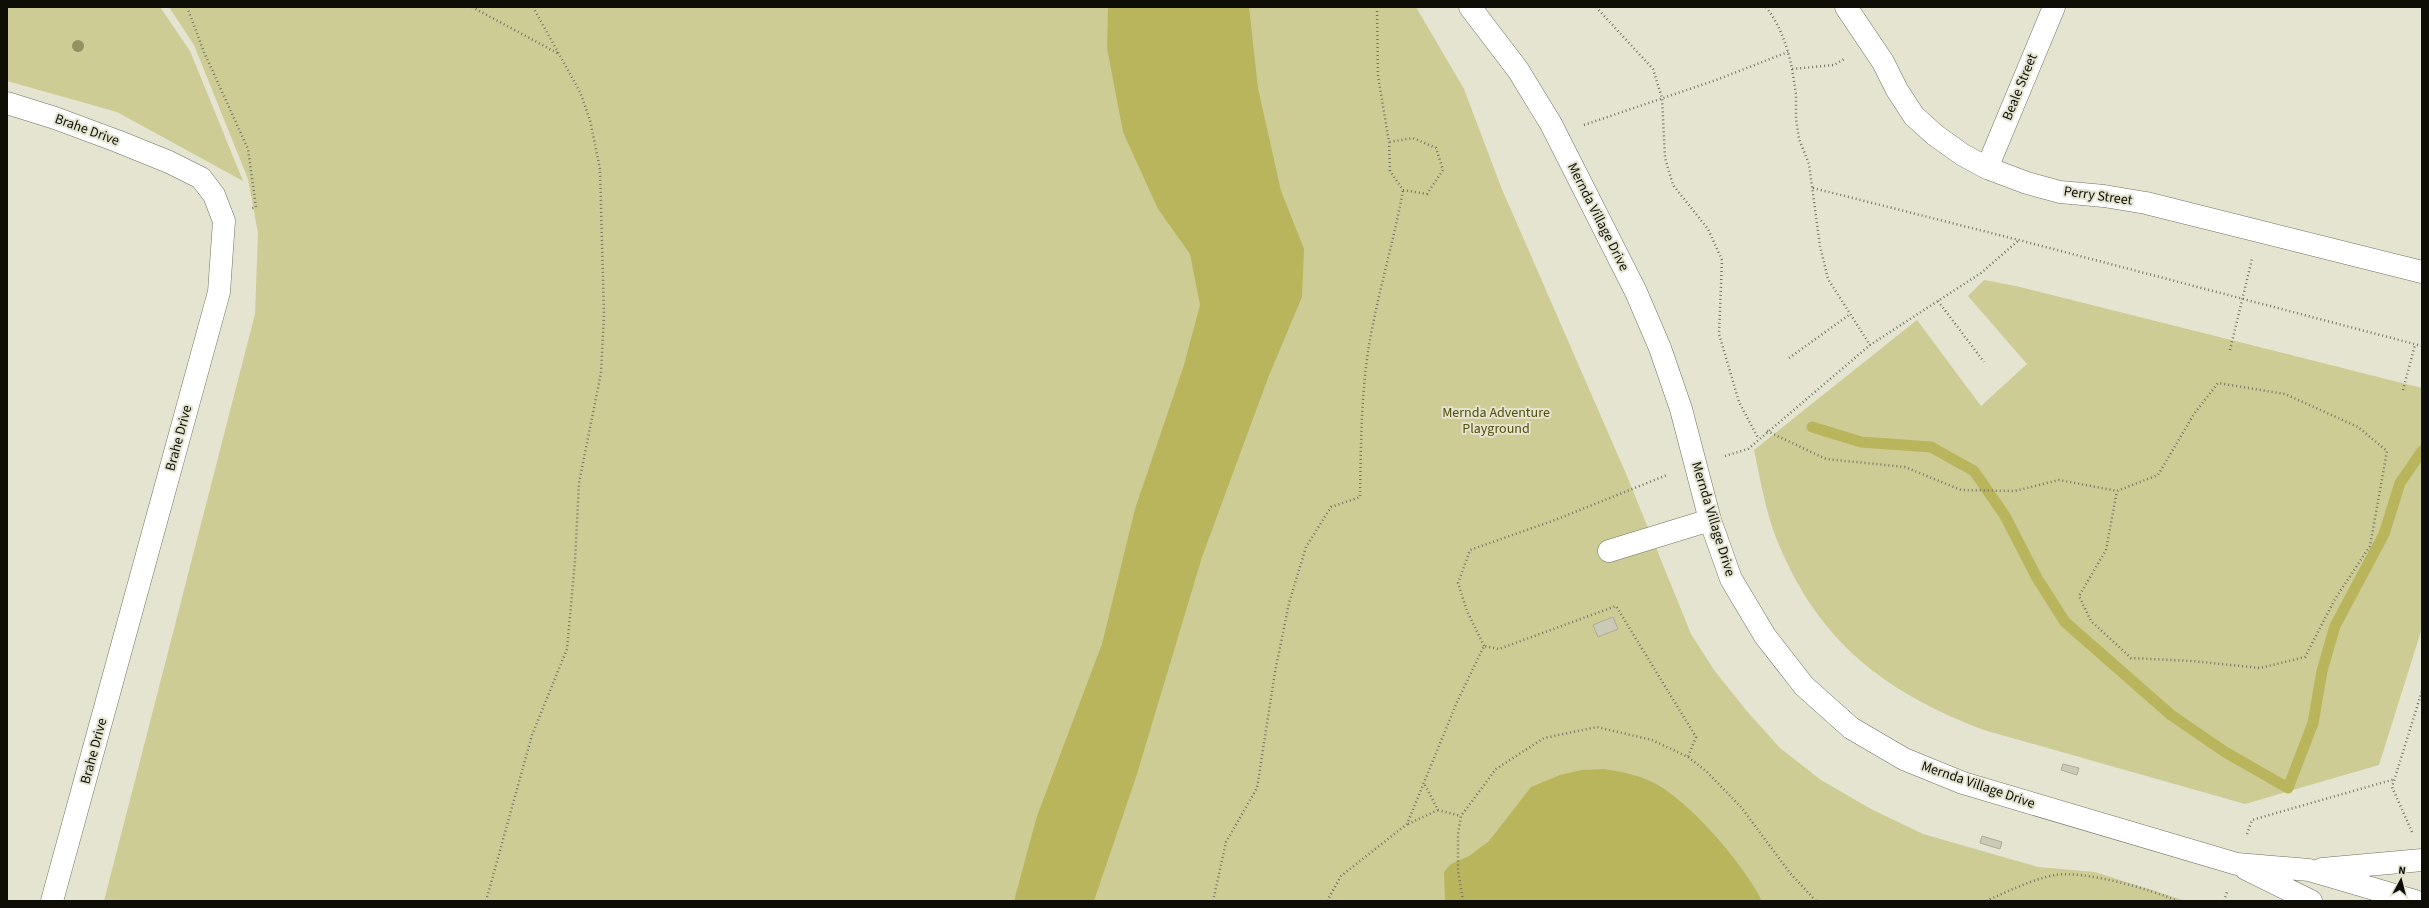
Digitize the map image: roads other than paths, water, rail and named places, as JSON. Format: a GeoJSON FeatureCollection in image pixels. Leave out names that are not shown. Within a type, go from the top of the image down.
{"type":"FeatureCollection","features":[{"type":"Feature","properties":{"kind":"street","name":"Mernda Village Drive"},"geometry":{"type":"LineString","coordinates":[[1470,7],[1518,70],[1559,140],[1636,292],[1657,341],[1681,409],[1710,520],[1731,579],[1765,636],[1804,686],[1851,728],[1904,759],[1963,783],[2237,864],[2311,901]]}},
{"type":"Feature","properties":{"kind":"street","name":"Perry Street"},"geometry":{"type":"LineString","coordinates":[[1846,7],[1883,62],[1897,90],[1914,116],[1935,135],[1987,168],[2027,183],[2060,192],[2104,196],[2146,203],[2422,272]]}},
{"type":"Feature","properties":{"kind":"street","name":"Beale Street"},"geometry":{"type":"LineString","coordinates":[[1987,168],[2054,7]]}},
{"type":"Feature","properties":{"kind":"street","name":"Brahe Drive"},"geometry":{"type":"LineString","coordinates":[[7,103],[117,140],[169,162],[201,178],[214,195],[224,221],[219,292],[52,901]]}},
{"type":"Feature","properties":{"kind":"street"},"geometry":{"type":"LineString","coordinates":[[1609,551],[1710,520]]}},
{"type":"Feature","properties":{"kind":"street"},"geometry":{"type":"LineString","coordinates":[[2308,870],[2422,860]]}},
{"type":"Feature","properties":{"kind":"street","name":"Mernda Village Drive"},"geometry":{"type":"LineString","coordinates":[[2237,864],[2308,870],[2415,901]]}},
{"type":"Feature","properties":{"kind":"waterway"},"geometry":{"type":"LineString","coordinates":[[1812,427],[1861,442],[1931,447],[1974,471],[2005,516],[2037,578],[2065,622],[2171,715],[2225,752],[2288,788],[2313,723],[2322,671],[2335,626],[2384,534],[2400,483],[2422,451]]}},
{"type":"Feature","properties":{"kind":"park label","name":"Mernda Adventure Playground"},"geometry":{"type":"Point","coordinates":[1496,422]}}]}
